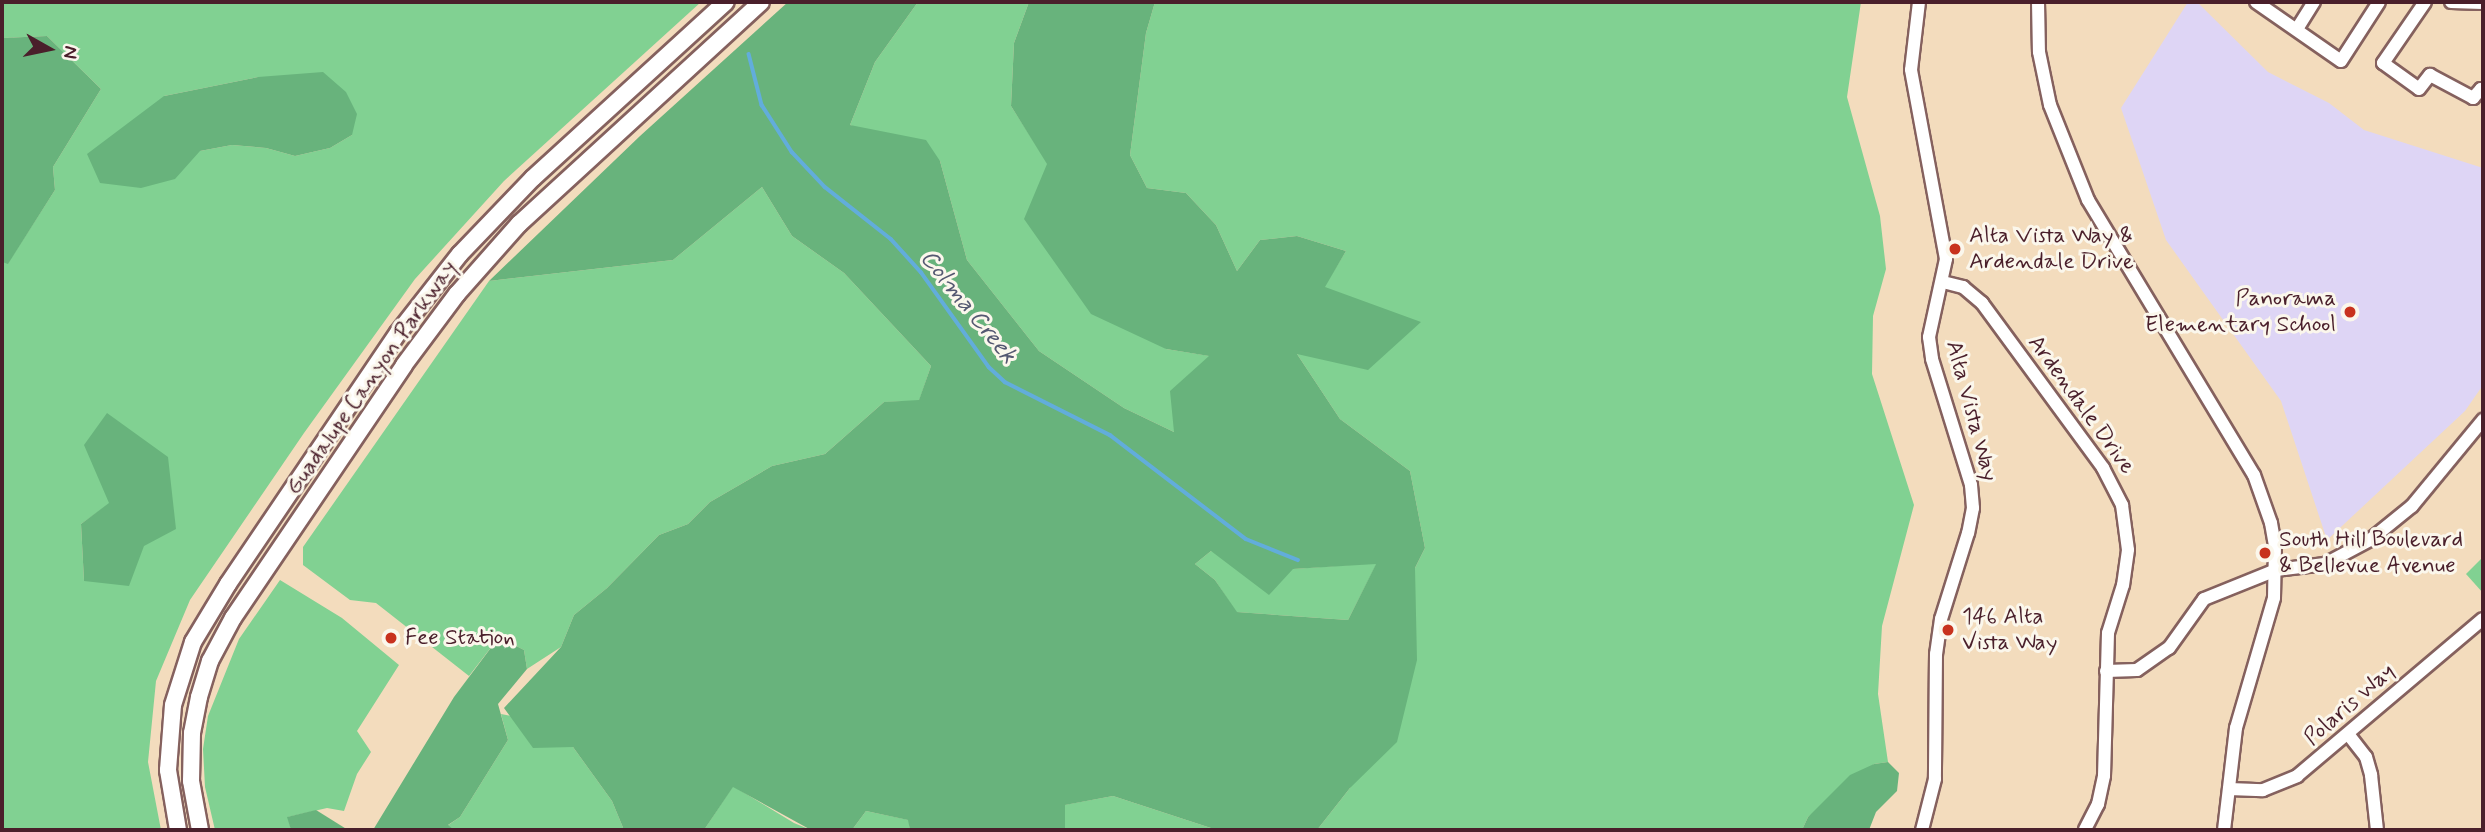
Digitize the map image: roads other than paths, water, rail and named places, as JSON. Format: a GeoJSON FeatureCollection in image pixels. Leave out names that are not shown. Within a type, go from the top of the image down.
{"type":"FeatureCollection","features":[{"type":"Feature","properties":{"kind":"main road","name":"Guadalupe Canyon Parkway"},"geometry":{"type":"LineString","coordinates":[[177,830],[169,785],[168,744],[173,705],[193,642],[228,584],[398,333],[444,273],[505,205],[726,2]]}},
{"type":"Feature","properties":{"kind":"main road","name":"Guadalupe Canyon Parkway"},"geometry":{"type":"LineString","coordinates":[[200,829],[191,781],[192,733],[206,673],[221,639],[433,323],[528,214],[761,2]]}},
{"type":"Feature","properties":{"kind":"street","name":"Alta Vista Way"},"geometry":{"type":"LineString","coordinates":[[1919,2],[1911,70],[1946,259],[1929,337],[1933,359],[1971,485],[1973,508],[1968,533],[1941,619],[1936,654],[1935,779],[1930,809],[1922,830]]}},
{"type":"Feature","properties":{"kind":"street"},"geometry":{"type":"LineString","coordinates":[[2038,2],[2039,52],[2050,105],[2088,200],[2254,475],[2271,523],[2276,570],[2269,623],[2236,729],[2224,830]]}},
{"type":"Feature","properties":{"kind":"street"},"geometry":{"type":"LineString","coordinates":[[2256,2],[2341,61],[2379,2]]}},
{"type":"Feature","properties":{"kind":"street"},"geometry":{"type":"LineString","coordinates":[[2297,29],[2315,2]]}},
{"type":"Feature","properties":{"kind":"street"},"geometry":{"type":"LineString","coordinates":[[2425,2],[2383,63],[2419,89],[2430,75],[2473,98],[2481,89],[2483,91]]}},
{"type":"Feature","properties":{"kind":"street"},"geometry":{"type":"LineString","coordinates":[[2451,2],[2483,3]]}},
{"type":"Feature","properties":{"kind":"street","name":"Ardendale Drive"},"geometry":{"type":"LineString","coordinates":[[1943,282],[1963,287],[1982,303],[2117,492],[2126,519],[2128,550],[2123,585],[2108,633],[2104,776],[2098,804],[2085,830]]}},
{"type":"Feature","properties":{"kind":"street"},"geometry":{"type":"LineString","coordinates":[[2106,671],[2137,670],[2169,649],[2204,599],[2276,570],[2325,564],[2370,540],[2412,506],[2483,420]]}},
{"type":"Feature","properties":{"kind":"street","name":"Polaris Way"},"geometry":{"type":"LineString","coordinates":[[2229,789],[2263,790],[2282,784],[2311,766],[2483,619]]}},
{"type":"Feature","properties":{"kind":"street"},"geometry":{"type":"LineString","coordinates":[[2348,734],[2368,766],[2377,830]]}},
{"type":"Feature","properties":{"kind":"waterway","name":"Colma Creek"},"geometry":{"type":"LineString","coordinates":[[749,54],[762,105],[792,152],[825,187],[891,239],[921,272],[989,367],[1005,382],[1110,435],[1246,539],[1298,560]]}},
{"type":"Feature","properties":{"kind":"place","name":"Alta Vista Way & Ardendale Drive"},"geometry":{"type":"Point","coordinates":[1955,249]}},
{"type":"Feature","properties":{"kind":"place","name":"Panorama Elementary School"},"geometry":{"type":"Point","coordinates":[2350,312]}},
{"type":"Feature","properties":{"kind":"place","name":"South Hill Boulevard & Bellevue Avenue"},"geometry":{"type":"Point","coordinates":[2265,553]}},
{"type":"Feature","properties":{"kind":"place","name":"146 Alta Vista Way"},"geometry":{"type":"Point","coordinates":[1948,630]}},
{"type":"Feature","properties":{"kind":"place","name":"Fee Station"},"geometry":{"type":"Point","coordinates":[391,638]}}]}
